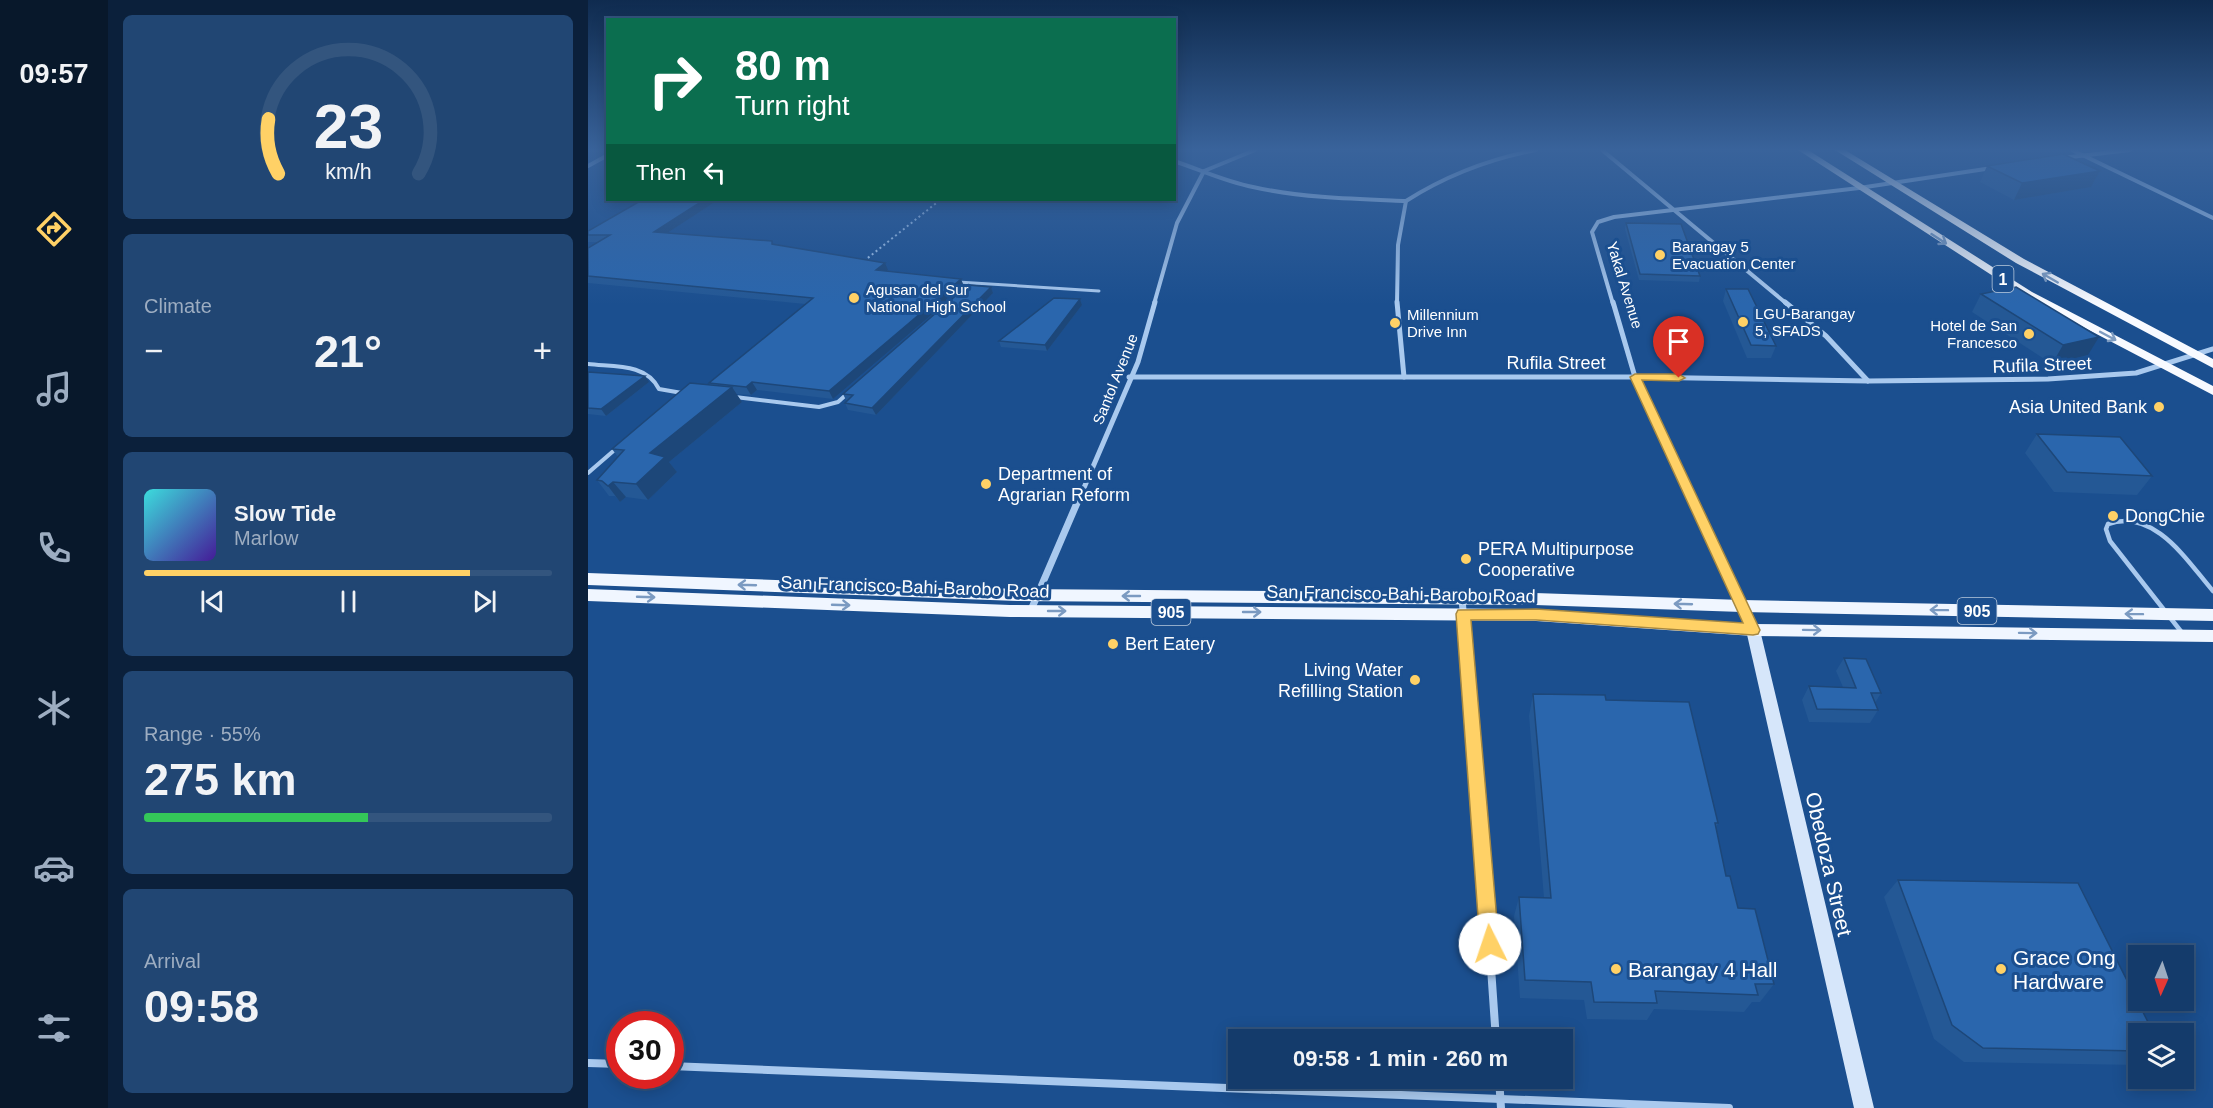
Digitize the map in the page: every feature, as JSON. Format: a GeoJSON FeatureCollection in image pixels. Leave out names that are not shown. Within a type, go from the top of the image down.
{"type":"FeatureCollection","features":[{"type":"Feature","properties":{"kind":"highway","name":"1"},"geometry":{"type":"LineString","coordinates":[[1881,202],[2028,294],[2213,391]]}},
{"type":"Feature","properties":{"kind":"highway","name":"1"},"geometry":{"type":"LineString","coordinates":[[1923,202],[2020,261],[2213,364]]}},
{"type":"Feature","properties":{"kind":"main road","name":"San Francisco-Bahi-Barobo Road"},"geometry":{"type":"LineString","coordinates":[[588,579],[1038,595],[1463,606],[1536,615],[1753,630],[2213,636]]}},
{"type":"Feature","properties":{"kind":"main road","name":"San Francisco-Bahi-Barobo Road"},"geometry":{"type":"LineString","coordinates":[[588,595],[1031,611],[1463,606],[1742,606],[2213,615]]}},
{"type":"Feature","properties":{"kind":"main road","name":"Yakal Avenue"},"geometry":{"type":"LineString","coordinates":[[1742,606],[1753,630]]}},
{"type":"Feature","properties":{"kind":"main road","name":"Obedoza Street"},"geometry":{"type":"LineString","coordinates":[[1753,630],[1864,1108]]}},
{"type":"Feature","properties":{"kind":"street","name":"Santol Avenue"},"geometry":{"type":"LineString","coordinates":[[1031,611],[1138,362],[1177,223],[1188,202]]}},
{"type":"Feature","properties":{"kind":"street"},"geometry":{"type":"LineString","coordinates":[[1404,377],[1394,300],[1397,243],[1406,202]]}},
{"type":"Feature","properties":{"kind":"street"},"geometry":{"type":"LineString","coordinates":[[1665,202],[1826,336],[1868,381]]}},
{"type":"Feature","properties":{"kind":"street","name":"Yakal Avenue"},"geometry":{"type":"LineString","coordinates":[[1742,606],[1635,377],[1593,232],[1598,222],[1614,217],[1744,202]]}},
{"type":"Feature","properties":{"kind":"street"},"geometry":{"type":"LineString","coordinates":[[2180,202],[2213,218]]}},
{"type":"Feature","properties":{"kind":"street","name":"Rufila Street"},"geometry":{"type":"LineString","coordinates":[[1130,377],[1635,377],[1868,381],[2096,377],[2136,373],[2213,349]]}},
{"type":"Feature","properties":{"kind":"street"},"geometry":{"type":"LineString","coordinates":[[1463,606],[1480,800],[1495,1029]]}},
{"type":"Feature","properties":{"kind":"street"},"geometry":{"type":"LineString","coordinates":[[588,1063],[606,1064]]}},
{"type":"Feature","properties":{"kind":"street"},"geometry":{"type":"LineString","coordinates":[[684,1067],[1501,1104],[1729,1108]]}},
{"type":"Feature","properties":{"kind":"street"},"geometry":{"type":"LineString","coordinates":[[1500,1089],[1501,1104]]}},
{"type":"Feature","properties":{"kind":"lane"},"geometry":{"type":"LineString","coordinates":[[949,281],[1099,291]]}},
{"type":"Feature","properties":{"kind":"lane"},"geometry":{"type":"LineString","coordinates":[[963,292],[972,284]]}},
{"type":"Feature","properties":{"kind":"lane"},"geometry":{"type":"LineString","coordinates":[[588,364],[647,372],[653,377],[659,389],[691,393]]}},
{"type":"Feature","properties":{"kind":"lane"},"geometry":{"type":"LineString","coordinates":[[725,396],[819,407],[838,402],[854,389]]}},
{"type":"Feature","properties":{"kind":"lane"},"geometry":{"type":"LineString","coordinates":[[673,400],[681,393]]}},
{"type":"Feature","properties":{"kind":"lane"},"geometry":{"type":"LineString","coordinates":[[588,473],[622,444]]}},
{"type":"Feature","properties":{"kind":"lane"},"geometry":{"type":"LineString","coordinates":[[2183,635],[2110,541],[2106,529],[2108,524],[2122,520],[2157,530],[2166,537],[2213,591]]}},
{"type":"Feature","properties":{"kind":"path"},"geometry":{"type":"LineString","coordinates":[[857,267],[938,202]]}},
{"type":"Feature","properties":{"kind":"building"},"geometry":{"type":"Polygon","coordinates":[[[639,202],[701,202],[654,232],[772,241],[772,244],[885,263],[876,270],[961,279],[829,391],[752,382],[746,387],[709,383],[813,298],[588,276],[588,248],[610,235],[588,235],[588,231],[639,202]]]}},
{"type":"Feature","properties":{"kind":"building","name":"Barangay 5 Evacuation Center"},"geometry":{"type":"Polygon","coordinates":[[[1626,223],[1681,224],[1700,276],[1640,274],[1626,223]]]}},
{"type":"Feature","properties":{"kind":"building"},"geometry":{"type":"Polygon","coordinates":[[[968,285],[991,287],[872,408],[845,403],[853,395],[843,394],[968,285]]]}},
{"type":"Feature","properties":{"kind":"building"},"geometry":{"type":"Polygon","coordinates":[[[2016,287],[2099,337],[2063,345],[1981,294],[2016,287]]]}},
{"type":"Feature","properties":{"kind":"building"},"geometry":{"type":"Polygon","coordinates":[[[1726,289],[1748,289],[1776,346],[1751,345],[1726,289]]]}},
{"type":"Feature","properties":{"kind":"building"},"geometry":{"type":"Polygon","coordinates":[[[1054,298],[1080,299],[1045,345],[999,341],[1054,298]]]}},
{"type":"Feature","properties":{"kind":"building"},"geometry":{"type":"Polygon","coordinates":[[[588,372],[645,376],[601,409],[588,408],[588,372]]]}},
{"type":"Feature","properties":{"kind":"building"},"geometry":{"type":"Polygon","coordinates":[[[690,383],[732,387],[650,453],[665,457],[636,484],[613,482],[608,486],[597,480],[624,450],[612,449],[690,383]]]}},
{"type":"Feature","properties":{"kind":"building"},"geometry":{"type":"Polygon","coordinates":[[[2037,434],[2120,437],[2152,476],[2067,472],[2037,434]]]}},
{"type":"Feature","properties":{"kind":"building"},"geometry":{"type":"Polygon","coordinates":[[[1844,658],[1866,659],[1881,693],[1871,693],[1878,710],[1817,709],[1809,686],[1856,688],[1844,658]]]}},
{"type":"Feature","properties":{"kind":"building"},"geometry":{"type":"Polygon","coordinates":[[[1533,694],[1605,695],[1606,700],[1689,702],[1718,823],[1715,823],[1726,876],[1730,876],[1738,908],[1755,909],[1774,984],[1755,984],[1758,995],[1655,991],[1657,1003],[1594,1002],[1591,982],[1525,980],[1519,897],[1551,898],[1533,694]]]}},
{"type":"Feature","properties":{"kind":"building","name":"Grace Ong Hardware"},"geometry":{"type":"Polygon","coordinates":[[[1898,880],[2078,883],[2128,982],[2128,1011],[2142,1011],[2148,1023],[2128,1023],[2128,1051],[1983,1048],[1952,1025],[1898,880]]]}},
{"type":"Feature","properties":{"kind":"place","name":"Barangay 5 Evacuation Center"},"geometry":{"type":"Point","coordinates":[1660,255]}},
{"type":"Feature","properties":{"kind":"place","name":"Agusan del Sur National High School"},"geometry":{"type":"Point","coordinates":[854,298]}},
{"type":"Feature","properties":{"kind":"place","name":"LGU-Barangay 5, SFADS"},"geometry":{"type":"Point","coordinates":[1743,322]}},
{"type":"Feature","properties":{"kind":"place","name":"Millennium Drive Inn"},"geometry":{"type":"Point","coordinates":[1395,323]}},
{"type":"Feature","properties":{"kind":"place","name":"Hotel de San Francesco"},"geometry":{"type":"Point","coordinates":[2029,334]}},
{"type":"Feature","properties":{"kind":"place","name":"Asia United Bank"},"geometry":{"type":"Point","coordinates":[2159,407]}},
{"type":"Feature","properties":{"kind":"place","name":"Department of Agrarian Reform"},"geometry":{"type":"Point","coordinates":[986,484]}},
{"type":"Feature","properties":{"kind":"place","name":"DongChie"},"geometry":{"type":"Point","coordinates":[2113,516]}},
{"type":"Feature","properties":{"kind":"place","name":"PERA Multipurpose Cooperative"},"geometry":{"type":"Point","coordinates":[1466,559]}},
{"type":"Feature","properties":{"kind":"place","name":"Bert Eatery"},"geometry":{"type":"Point","coordinates":[1113,644]}},
{"type":"Feature","properties":{"kind":"place","name":"Living Water Refilling Station"},"geometry":{"type":"Point","coordinates":[1415,680]}},
{"type":"Feature","properties":{"kind":"place","name":"Barangay 4 Hall"},"geometry":{"type":"Point","coordinates":[1616,969]}},
{"type":"Feature","properties":{"kind":"place","name":"Grace Ong Hardware"},"geometry":{"type":"Point","coordinates":[2001,969]}},
{"type":"Feature","properties":{"kind":"route"},"geometry":{"type":"LineString","coordinates":[[1490,944],[1463,614],[1536,615],[1753,630],[1635,377],[1679,378]]}}]}
